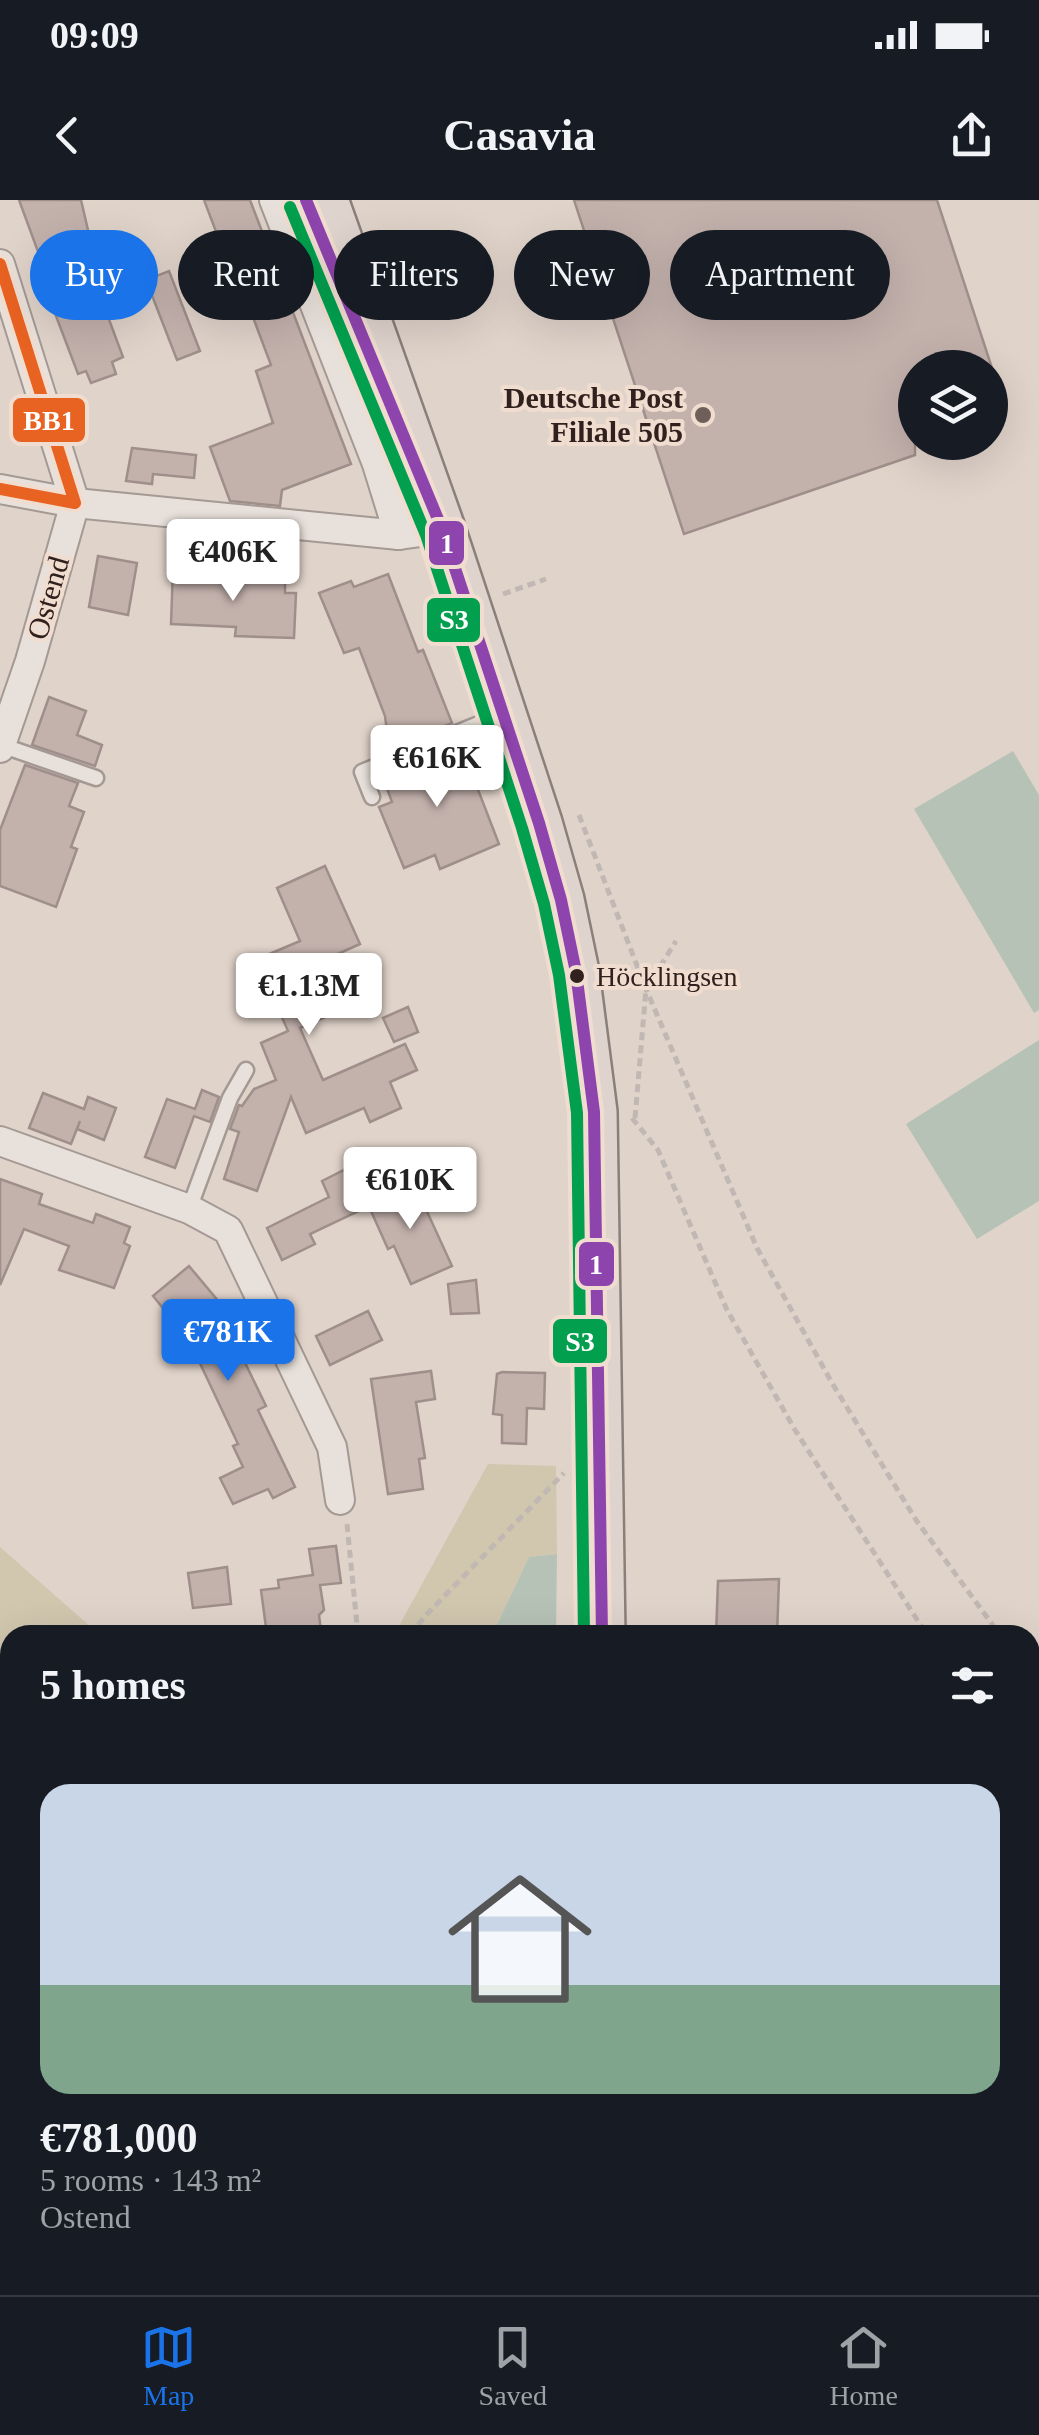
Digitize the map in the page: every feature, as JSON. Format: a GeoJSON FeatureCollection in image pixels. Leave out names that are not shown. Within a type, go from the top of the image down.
{"type":"FeatureCollection","features":[{"type":"Feature","properties":{"kind":"main road"},"geometry":{"type":"LineString","coordinates":[[306,200],[420,532],[503,714],[561,900],[615,1115],[601,1436],[602,1625]]}},
{"type":"Feature","properties":{"kind":"main road"},"geometry":{"type":"LineString","coordinates":[[326,200],[420,532]]}},
{"type":"Feature","properties":{"kind":"street"},"geometry":{"type":"LineString","coordinates":[[274,200],[377,464],[420,532]]}},
{"type":"Feature","properties":{"kind":"street"},"geometry":{"type":"LineString","coordinates":[[0,264],[74,503]]}},
{"type":"Feature","properties":{"kind":"street"},"geometry":{"type":"LineString","coordinates":[[0,489],[74,503],[420,532]]}},
{"type":"Feature","properties":{"kind":"street","name":"Ostend"},"geometry":{"type":"LineString","coordinates":[[0,747],[30,661],[74,503]]}},
{"type":"Feature","properties":{"kind":"street"},"geometry":{"type":"LineString","coordinates":[[0,1141],[190,1209],[228,1230],[332,1447],[340,1500]]}},
{"type":"Feature","properties":{"kind":"lane"},"geometry":{"type":"LineString","coordinates":[[372,797],[362,772],[503,714]]}},
{"type":"Feature","properties":{"kind":"lane"},"geometry":{"type":"LineString","coordinates":[[0,747],[96,778]]}},
{"type":"Feature","properties":{"kind":"lane"},"geometry":{"type":"LineString","coordinates":[[190,1209],[230,1098],[246,1070]]}},
{"type":"Feature","properties":{"kind":"path"},"geometry":{"type":"LineString","coordinates":[[496,596],[546,580]]}},
{"type":"Feature","properties":{"kind":"path"},"geometry":{"type":"LineString","coordinates":[[577,812],[646,989],[758,1248],[794,1316],[916,1520],[993,1625]]}},
{"type":"Feature","properties":{"kind":"path"},"geometry":{"type":"LineString","coordinates":[[676,941],[646,989],[615,1115],[658,1150],[737,1327],[796,1430],[921,1625]]}},
{"type":"Feature","properties":{"kind":"path"},"geometry":{"type":"LineString","coordinates":[[418,1625],[601,1436]]}},
{"type":"Feature","properties":{"kind":"path"},"geometry":{"type":"LineString","coordinates":[[340,1500],[348,1526],[357,1625]]}},
{"type":"Feature","properties":{"kind":"shaded area"},"geometry":{"type":"Polygon","coordinates":[[[1013,751],[1039,795],[1039,1010],[1034,1013],[914,809],[1013,751]]]}},
{"type":"Feature","properties":{"kind":"shaded area"},"geometry":{"type":"Polygon","coordinates":[[[1039,1040],[1039,1201],[977,1239],[906,1124],[1039,1040]]]}},
{"type":"Feature","properties":{"kind":"shaded area"},"geometry":{"type":"Polygon","coordinates":[[[488,1464],[556,1466],[557,1554],[529,1557],[497,1625],[399,1625],[488,1464]]]}},
{"type":"Feature","properties":{"kind":"shaded area"},"geometry":{"type":"Polygon","coordinates":[[[0,1547],[89,1625],[0,1625],[0,1547]]]}},
{"type":"Feature","properties":{"kind":"shaded area"},"geometry":{"type":"Polygon","coordinates":[[[557,1554],[556,1625],[497,1625],[529,1557],[557,1554]]]}},
{"type":"Feature","properties":{"kind":"building"},"geometry":{"type":"Polygon","coordinates":[[[19,200],[81,200],[88,230],[30,230],[19,200]]]}},
{"type":"Feature","properties":{"kind":"building"},"geometry":{"type":"Polygon","coordinates":[[[204,200],[250,200],[261,230],[215,230],[204,200]]]}},
{"type":"Feature","properties":{"kind":"building"},"geometry":{"type":"Polygon","coordinates":[[[574,200],[937,200],[986,350],[898,350],[900,460],[684,534],[614,320],[650,320],[650,230],[584,230],[574,200]]]}},
{"type":"Feature","properties":{"kind":"building"},"geometry":{"type":"Polygon","coordinates":[[[169,271],[178,294],[178,320],[188,320],[200,351],[177,360],[158,311],[158,275],[169,271]]]}},
{"type":"Feature","properties":{"kind":"building"},"geometry":{"type":"Polygon","coordinates":[[[58,320],[109,320],[123,357],[112,362],[116,374],[91,383],[86,371],[78,374],[58,320]]]}},
{"type":"Feature","properties":{"kind":"building"},"geometry":{"type":"Polygon","coordinates":[[[254,320],[296,320],[351,464],[282,490],[280,506],[230,501],[210,447],[273,423],[256,371],[271,365],[254,320]]]}},
{"type":"Feature","properties":{"kind":"building"},"geometry":{"type":"Polygon","coordinates":[[[132,448],[196,455],[194,478],[153,474],[152,484],[126,481],[132,448]]]}},
{"type":"Feature","properties":{"kind":"building"},"geometry":{"type":"Polygon","coordinates":[[[98,556],[137,563],[128,615],[89,607],[98,556]]]}},
{"type":"Feature","properties":{"kind":"building"},"geometry":{"type":"Polygon","coordinates":[[[173,568],[224,570],[224,579],[285,582],[285,593],[296,593],[294,638],[235,636],[236,627],[171,624],[173,568]]]}},
{"type":"Feature","properties":{"kind":"building"},"geometry":{"type":"Polygon","coordinates":[[[388,574],[418,652],[423,650],[452,723],[389,749],[383,733],[387,731],[385,716],[359,648],[344,653],[319,593],[351,581],[354,587],[388,574]]]}},
{"type":"Feature","properties":{"kind":"building"},"geometry":{"type":"Polygon","coordinates":[[[49,697],[86,711],[77,735],[102,745],[95,766],[32,745],[49,697]]]}},
{"type":"Feature","properties":{"kind":"building"},"geometry":{"type":"Polygon","coordinates":[[[460,743],[499,844],[440,869],[435,855],[404,868],[379,807],[392,802],[382,775],[460,743]]]}},
{"type":"Feature","properties":{"kind":"building"},"geometry":{"type":"Polygon","coordinates":[[[25,765],[78,783],[69,806],[84,812],[71,847],[77,849],[56,907],[0,886],[0,830],[25,765]]]}},
{"type":"Feature","properties":{"kind":"building"},"geometry":{"type":"Polygon","coordinates":[[[325,866],[360,944],[322,961],[341,1010],[300,1028],[323,1080],[405,1044],[417,1070],[390,1082],[401,1108],[370,1122],[364,1108],[306,1133],[291,1097],[257,1191],[224,1179],[239,1132],[230,1129],[239,1105],[254,1089],[276,1080],[261,1043],[288,1031],[274,999],[284,994],[267,955],[300,941],[277,888],[325,866]]]}},
{"type":"Feature","properties":{"kind":"building"},"geometry":{"type":"Polygon","coordinates":[[[408,1007],[418,1032],[394,1042],[383,1018],[408,1007]]]}},
{"type":"Feature","properties":{"kind":"building"},"geometry":{"type":"Polygon","coordinates":[[[202,1090],[219,1097],[210,1122],[194,1116],[175,1168],[145,1157],[167,1099],[195,1109],[202,1090]]]}},
{"type":"Feature","properties":{"kind":"building"},"geometry":{"type":"Polygon","coordinates":[[[43,1093],[84,1109],[88,1097],[116,1108],[104,1140],[77,1129],[80,1121],[71,1144],[29,1128],[43,1093]]]}},
{"type":"Feature","properties":{"kind":"building"},"geometry":{"type":"Polygon","coordinates":[[[344,1170],[363,1209],[310,1234],[315,1244],[282,1260],[267,1228],[329,1197],[322,1181],[344,1170]]]}},
{"type":"Feature","properties":{"kind":"building"},"geometry":{"type":"Polygon","coordinates":[[[0,1179],[42,1194],[39,1204],[93,1223],[96,1214],[130,1227],[124,1243],[130,1246],[114,1288],[59,1270],[69,1246],[24,1229],[0,1285],[0,1179]]]}},
{"type":"Feature","properties":{"kind":"building"},"geometry":{"type":"Polygon","coordinates":[[[413,1181],[452,1266],[411,1284],[394,1246],[388,1249],[367,1202],[413,1181]]]}},
{"type":"Feature","properties":{"kind":"building"},"geometry":{"type":"Polygon","coordinates":[[[189,1266],[250,1339],[237,1346],[266,1406],[258,1410],[295,1487],[273,1498],[268,1489],[233,1504],[220,1478],[243,1467],[233,1446],[238,1444],[189,1340],[153,1296],[189,1266]]]}},
{"type":"Feature","properties":{"kind":"building"},"geometry":{"type":"Polygon","coordinates":[[[476,1280],[479,1313],[451,1314],[448,1284],[476,1280]]]}},
{"type":"Feature","properties":{"kind":"building"},"geometry":{"type":"Polygon","coordinates":[[[368,1311],[382,1340],[330,1365],[316,1336],[368,1311]]]}},
{"type":"Feature","properties":{"kind":"building"},"geometry":{"type":"Polygon","coordinates":[[[431,1371],[435,1399],[416,1402],[425,1458],[419,1459],[423,1489],[388,1494],[371,1379],[431,1371]]]}},
{"type":"Feature","properties":{"kind":"building"},"geometry":{"type":"Polygon","coordinates":[[[545,1373],[544,1409],[527,1408],[526,1444],[502,1443],[502,1415],[493,1414],[497,1374],[545,1373]]]}},
{"type":"Feature","properties":{"kind":"building"},"geometry":{"type":"Polygon","coordinates":[[[336,1546],[341,1583],[320,1585],[324,1610],[319,1615],[320,1625],[266,1625],[261,1590],[279,1588],[278,1580],[313,1575],[309,1549],[336,1546]]]}},
{"type":"Feature","properties":{"kind":"building"},"geometry":{"type":"Polygon","coordinates":[[[227,1567],[231,1604],[193,1608],[188,1573],[227,1567]]]}},
{"type":"Feature","properties":{"kind":"building"},"geometry":{"type":"Polygon","coordinates":[[[779,1579],[777,1625],[716,1625],[718,1581],[779,1579]]]}},
{"type":"Feature","properties":{"kind":"transit line","name":"1"},"geometry":{"type":"LineString","coordinates":[[306,200],[442,529],[539,823],[576,972],[594,1112],[602,1625]]}},
{"type":"Feature","properties":{"kind":"transit line","name":"S3"},"geometry":{"type":"LineString","coordinates":[[290,207],[426,535],[522,828],[559,975],[577,1113],[584,1625]]}},
{"type":"Feature","properties":{"kind":"transit line","name":"BB1"},"geometry":{"type":"LineString","coordinates":[[0,264],[75,503],[0,489]]}},
{"type":"Feature","properties":{"kind":"place","name":"Deutsche Post Filiale 505"},"geometry":{"type":"Point","coordinates":[703,415]}},
{"type":"Feature","properties":{"kind":"place","name":"Höcklingsen"},"geometry":{"type":"Point","coordinates":[577,976]}}]}
